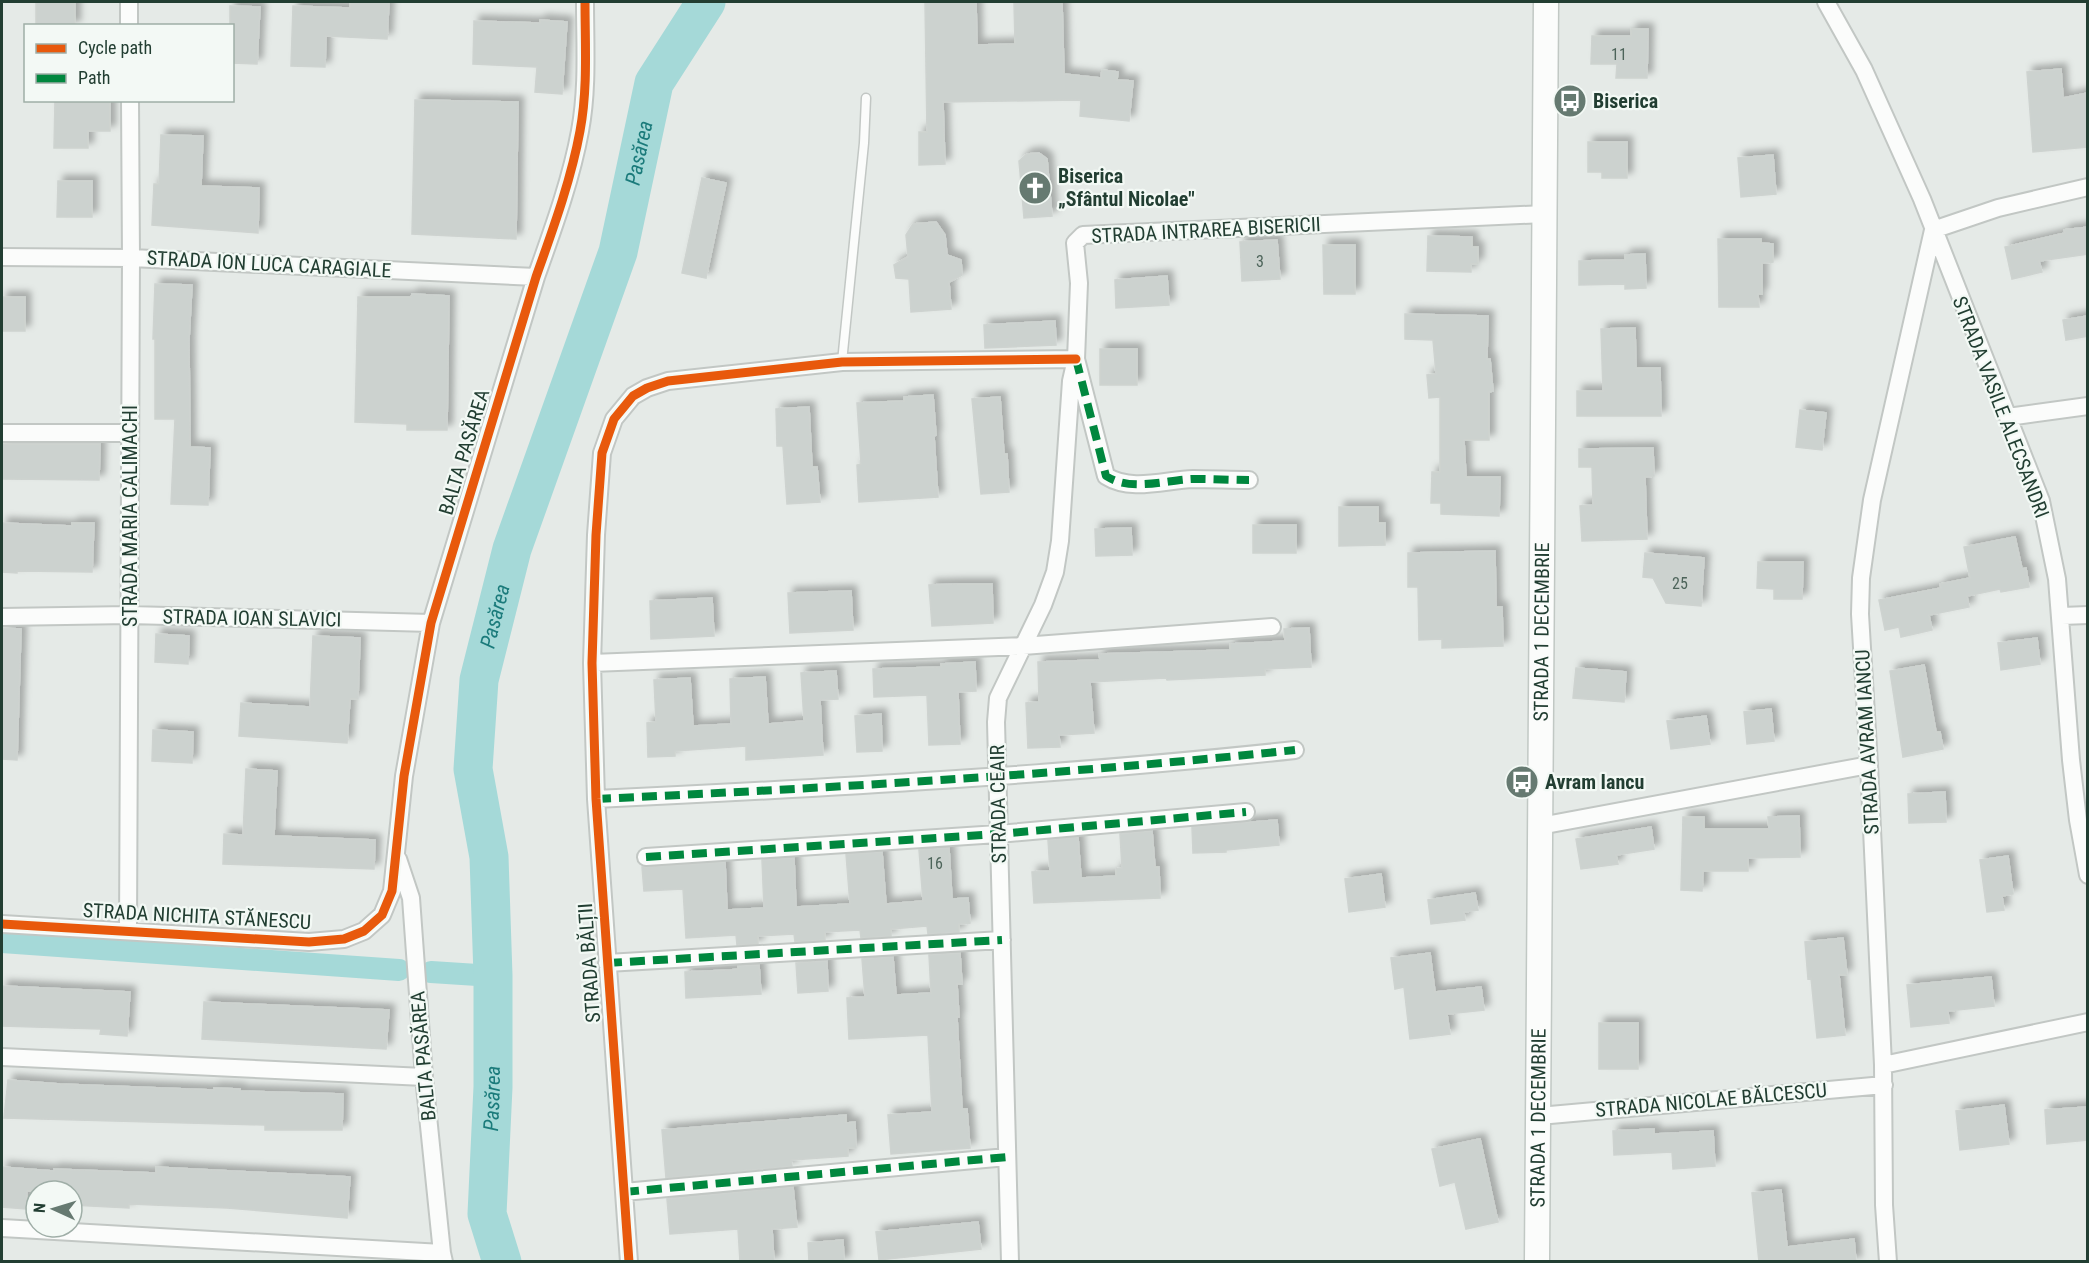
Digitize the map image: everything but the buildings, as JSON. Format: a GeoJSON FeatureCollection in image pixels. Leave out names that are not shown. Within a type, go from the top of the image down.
{"type":"FeatureCollection","features":[{"type":"Feature","properties":{"kind":"main road","name":"STRADA 1 DECEMBRIE"},"geometry":{"type":"LineString","coordinates":[[1537,1262],[1546,2]]}},
{"type":"Feature","properties":{"kind":"street"},"geometry":{"type":"LineString","coordinates":[[129,2],[129,24]]}},
{"type":"Feature","properties":{"kind":"street","name":"BALTA PASĂREA"},"geometry":{"type":"LineString","coordinates":[[382,915],[392,891],[404,776],[431,623],[536,276],[555,225],[580,130],[586,80],[585,2]]}},
{"type":"Feature","properties":{"kind":"street","name":"STRADA VASILE ALECSANDRI"},"geometry":{"type":"LineString","coordinates":[[1826,2],[1864,70],[1922,199],[2041,501],[2062,616],[2078,820],[2088,875]]}},
{"type":"Feature","properties":{"kind":"street","name":"STRADA MARIA CALIMACHI"},"geometry":{"type":"LineString","coordinates":[[128,931],[130,102]]}},
{"type":"Feature","properties":{"kind":"street"},"geometry":{"type":"LineString","coordinates":[[1933,230],[1998,208],[2088,187]]}},
{"type":"Feature","properties":{"kind":"street","name":"STRADA INTRAREA BISERICII"},"geometry":{"type":"LineString","coordinates":[[1250,480],[1193,479],[1132,485],[1114,481],[1106,476],[1076,359],[1079,283],[1075,243],[1083,235],[1544,214]]}},
{"type":"Feature","properties":{"kind":"street","name":"STRADA AVRAM IANCU"},"geometry":{"type":"LineString","coordinates":[[1888,1262],[1884,1205],[1884,1085],[1860,614],[1861,578],[1872,500],[1933,230]]}},
{"type":"Feature","properties":{"kind":"street","name":"STRADA ION LUCA CARAGIALE"},"geometry":{"type":"LineString","coordinates":[[2,257],[131,258],[536,276]]}},
{"type":"Feature","properties":{"kind":"street","name":"STRADA BĂLȚII"},"geometry":{"type":"LineString","coordinates":[[629,1262],[596,800],[592,663],[596,535],[602,453],[614,419],[633,396],[668,381],[842,362],[1076,359]]}},
{"type":"Feature","properties":{"kind":"street","name":"STRADA CEAIR"},"geometry":{"type":"LineString","coordinates":[[1010,1262],[996,722],[998,698],[1043,604],[1054,572],[1060,541],[1070,392],[1076,359]]}},
{"type":"Feature","properties":{"kind":"street"},"geometry":{"type":"LineString","coordinates":[[2008,417],[2088,406]]}},
{"type":"Feature","properties":{"kind":"street"},"geometry":{"type":"LineString","coordinates":[[2,433],[130,433]]}},
{"type":"Feature","properties":{"kind":"street","name":"STRADA IOAN SLAVICI"},"geometry":{"type":"LineString","coordinates":[[2,617],[129,615],[431,623]]}},
{"type":"Feature","properties":{"kind":"street"},"geometry":{"type":"LineString","coordinates":[[2062,616],[2088,615]]}},
{"type":"Feature","properties":{"kind":"street"},"geometry":{"type":"LineString","coordinates":[[592,663],[1023,645],[1272,627]]}},
{"type":"Feature","properties":{"kind":"street"},"geometry":{"type":"LineString","coordinates":[[596,800],[997,776],[1178,763],[1294,750]]}},
{"type":"Feature","properties":{"kind":"street"},"geometry":{"type":"LineString","coordinates":[[1540,826],[1869,765]]}},
{"type":"Feature","properties":{"kind":"street"},"geometry":{"type":"LineString","coordinates":[[646,857],[998,834],[1245,813]]}},
{"type":"Feature","properties":{"kind":"street","name":"BALTA PASĂREA"},"geometry":{"type":"LineString","coordinates":[[396,853],[411,898],[424,1077],[443,1257]]}},
{"type":"Feature","properties":{"kind":"street","name":"STRADA NICHITA STĂNESCU"},"geometry":{"type":"LineString","coordinates":[[2,924],[309,942],[344,939],[364,931],[382,915]]}},
{"type":"Feature","properties":{"kind":"street"},"geometry":{"type":"LineString","coordinates":[[607,963],[1002,940]]}},
{"type":"Feature","properties":{"kind":"street"},"geometry":{"type":"LineString","coordinates":[[1883,1065],[2088,1022]]}},
{"type":"Feature","properties":{"kind":"street"},"geometry":{"type":"LineString","coordinates":[[2,1057],[424,1077]]}},
{"type":"Feature","properties":{"kind":"street","name":"STRADA NICOLAE BĂLCESCU"},"geometry":{"type":"LineString","coordinates":[[1539,1116],[1884,1085]]}},
{"type":"Feature","properties":{"kind":"street"},"geometry":{"type":"LineString","coordinates":[[624,1192],[1007,1157]]}},
{"type":"Feature","properties":{"kind":"street"},"geometry":{"type":"LineString","coordinates":[[2,1228],[443,1257]]}},
{"type":"Feature","properties":{"kind":"lane"},"geometry":{"type":"LineString","coordinates":[[842,362],[864,143],[866,98]]}},
{"type":"Feature","properties":{"kind":"waterway","name":"Pasărea"},"geometry":{"type":"LineString","coordinates":[[502,1262],[487,1214],[493,1087],[493,976],[489,857],[473,769],[479,680],[512,549],[618,252],[654,83],[706,2]]}},
{"type":"Feature","properties":{"kind":"waterway"},"geometry":{"type":"LineString","coordinates":[[2,942],[399,970]]}},
{"type":"Feature","properties":{"kind":"waterway"},"geometry":{"type":"LineString","coordinates":[[431,972],[493,976]]}},
{"type":"Feature","properties":{"kind":"marked path"},"geometry":{"type":"LineString","coordinates":[[1076,359],[1106,476],[1116,481],[1137,484],[1193,479],[1249,480]]}},
{"type":"Feature","properties":{"kind":"marked path"},"geometry":{"type":"LineString","coordinates":[[596,799],[946,780],[1120,767],[1295,750]]}},
{"type":"Feature","properties":{"kind":"marked path"},"geometry":{"type":"LineString","coordinates":[[646,857],[998,834],[1246,812]]}},
{"type":"Feature","properties":{"kind":"marked path"},"geometry":{"type":"LineString","coordinates":[[607,963],[1002,940]]}},
{"type":"Feature","properties":{"kind":"marked path"},"geometry":{"type":"LineString","coordinates":[[624,1192],[1007,1157]]}},
{"type":"Feature","properties":{"kind":"cycle path"},"geometry":{"type":"LineString","coordinates":[[2,924],[309,942],[344,939],[364,931],[382,915],[392,891],[404,776],[431,623],[536,277],[572,168],[584,99],[585,2]]}},
{"type":"Feature","properties":{"kind":"cycle path"},"geometry":{"type":"LineString","coordinates":[[629,1262],[596,799],[592,663],[596,535],[602,453],[614,419],[633,396],[647,388],[668,381],[842,362],[1076,359]]}},
{"type":"Feature","properties":{"kind":"place","name":"Biserica"},"geometry":{"type":"Point","coordinates":[1570,101]}},
{"type":"Feature","properties":{"kind":"place","name":"Biserica „Sfântul Nicolae\""},"geometry":{"type":"Point","coordinates":[1035,188]}},
{"type":"Feature","properties":{"kind":"place","name":"Avram Iancu"},"geometry":{"type":"Point","coordinates":[1522,782]}}]}
